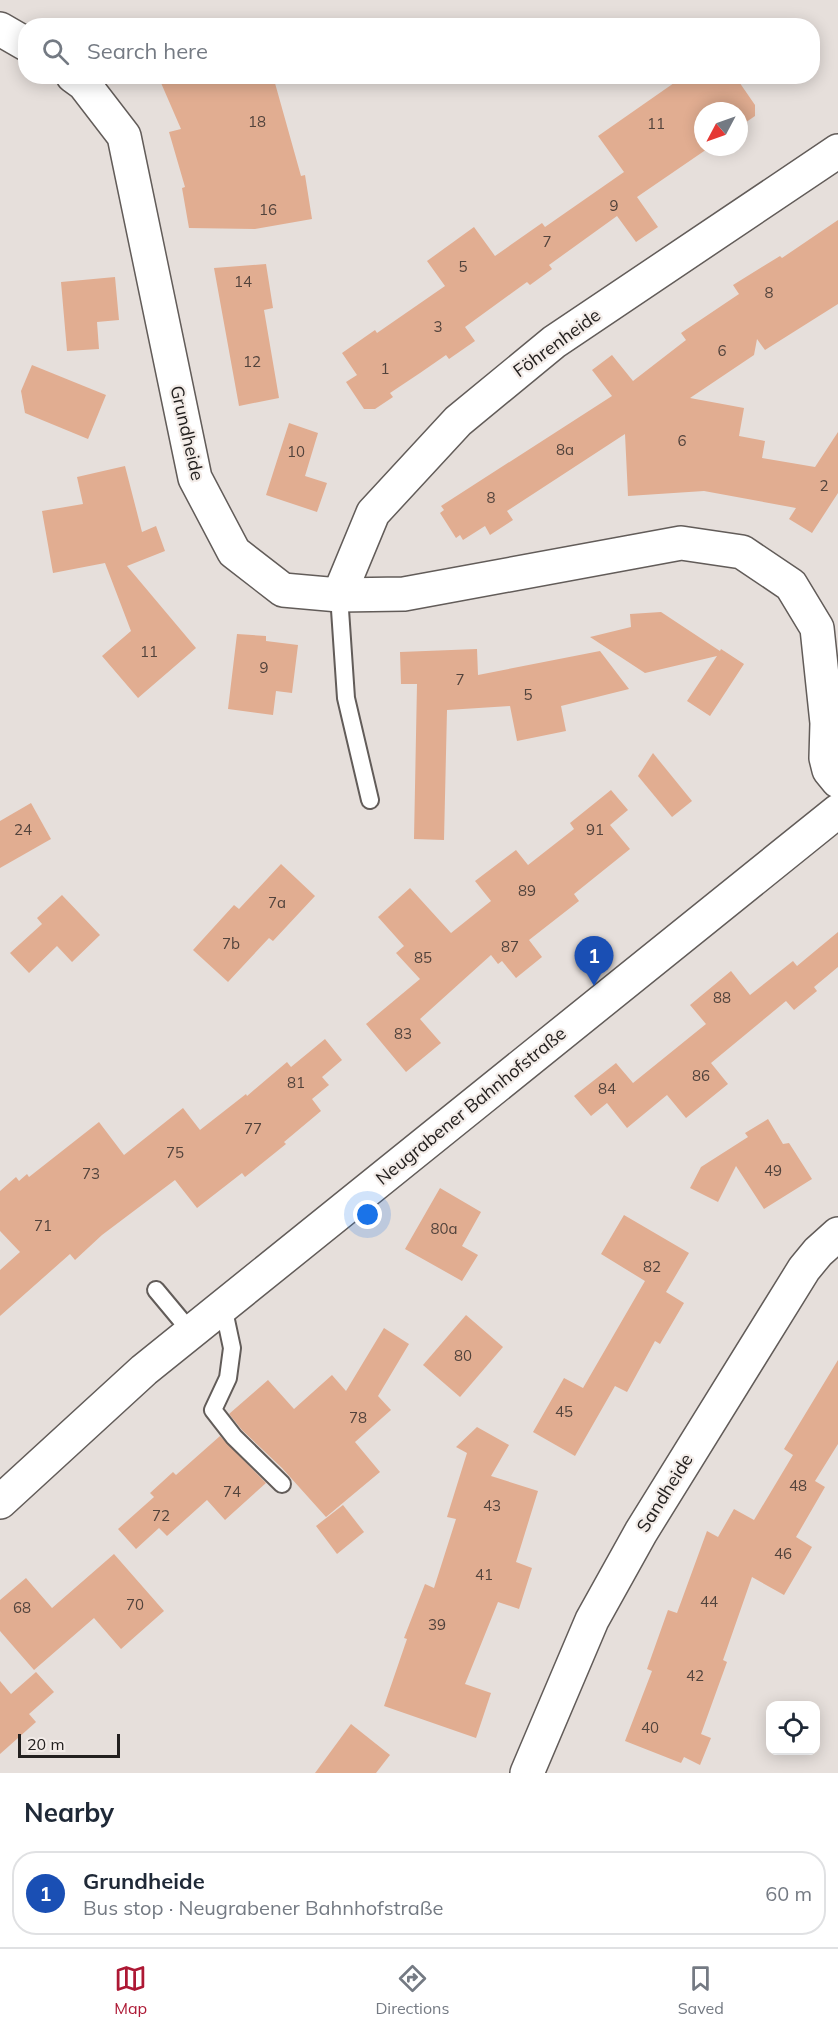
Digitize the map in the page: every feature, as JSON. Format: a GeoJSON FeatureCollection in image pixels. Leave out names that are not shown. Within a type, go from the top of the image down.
{"type":"FeatureCollection","features":[{"type":"Feature","properties":{"kind":"street"},"geometry":{"type":"LineString","coordinates":[[0,29],[18,39]]}},
{"type":"Feature","properties":{"kind":"street","name":"Grundheide"},"geometry":{"type":"LineString","coordinates":[[84,84],[123,135],[195,478],[234,552],[283,590],[339,595],[404,594],[681,543],[742,552],[791,585],[817,628],[826,723],[826,758],[829,770],[838,781]]}},
{"type":"Feature","properties":{"kind":"street","name":"Föhrenheide"},"geometry":{"type":"LineString","coordinates":[[339,595],[373,513],[458,421],[554,342],[838,151]]}},
{"type":"Feature","properties":{"kind":"street","name":"Neugrabener Bahnhofstraße"},"geometry":{"type":"LineString","coordinates":[[0,1502],[144,1370],[190,1332],[838,811]]}},
{"type":"Feature","properties":{"kind":"street","name":"Sandheide"},"geometry":{"type":"LineString","coordinates":[[527,1773],[592,1620],[641,1532],[804,1269],[818,1252],[838,1234]]}},
{"type":"Feature","properties":{"kind":"lane"},"geometry":{"type":"LineString","coordinates":[[339,595],[346,698],[370,800]]}},
{"type":"Feature","properties":{"kind":"lane"},"geometry":{"type":"LineString","coordinates":[[156,1290],[190,1332]]}},
{"type":"Feature","properties":{"kind":"lane"},"geometry":{"type":"LineString","coordinates":[[222,1306],[232,1348],[228,1378],[213,1410],[234,1437],[282,1484]]}},
{"type":"Feature","properties":{"kind":"building"},"geometry":{"type":"Polygon","coordinates":[[[161,84],[275,84],[301,176],[305,175],[312,219],[255,229],[189,228],[182,188],[185,187],[169,132],[181,129],[161,84]]]}},
{"type":"Feature","properties":{"kind":"building"},"geometry":{"type":"Polygon","coordinates":[[[673,84],[741,84],[755,105],[755,116],[748,121],[748,102],[694,102],[694,156],[697,156],[637,197],[658,227],[636,242],[617,216],[549,265],[552,269],[530,285],[527,282],[465,327],[475,341],[449,359],[446,355],[390,393],[393,397],[375,409],[364,409],[346,382],[357,375],[342,353],[375,330],[377,333],[445,286],[427,261],[474,227],[495,256],[542,223],[545,227],[624,172],[598,136],[673,84]]]}},
{"type":"Feature","properties":{"kind":"building"},"geometry":{"type":"Polygon","coordinates":[[[838,220],[838,304],[765,350],[757,339],[754,355],[690,398],[744,408],[739,436],[765,441],[762,458],[815,467],[838,432],[838,493],[812,533],[789,519],[796,508],[704,491],[628,496],[625,434],[507,511],[513,520],[490,535],[485,526],[463,540],[460,535],[456,538],[440,513],[444,510],[441,506],[612,396],[592,370],[612,355],[633,381],[686,340],[681,333],[739,294],[733,285],[780,256],[782,258],[838,220]]]}},
{"type":"Feature","properties":{"kind":"building"},"geometry":{"type":"Polygon","coordinates":[[[266,264],[273,308],[264,310],[279,398],[239,406],[214,268],[266,264]]]}},
{"type":"Feature","properties":{"kind":"building"},"geometry":{"type":"Polygon","coordinates":[[[115,277],[119,320],[97,322],[99,349],[67,351],[61,282],[115,277]]]}},
{"type":"Feature","properties":{"kind":"building"},"geometry":{"type":"Polygon","coordinates":[[[32,365],[106,395],[88,439],[25,413],[21,391],[32,365]]]}},
{"type":"Feature","properties":{"kind":"building"},"geometry":{"type":"Polygon","coordinates":[[[289,423],[318,433],[305,476],[327,483],[317,512],[266,495],[289,423]]]}},
{"type":"Feature","properties":{"kind":"building"},"geometry":{"type":"Polygon","coordinates":[[[125,466],[142,532],[156,526],[165,551],[127,566],[196,648],[138,698],[102,656],[131,631],[105,563],[53,573],[42,511],[83,504],[77,477],[125,466]]]}},
{"type":"Feature","properties":{"kind":"building"},"geometry":{"type":"Polygon","coordinates":[[[661,612],[744,664],[710,716],[687,701],[717,656],[645,673],[590,637],[631,627],[630,614],[661,612]]]}},
{"type":"Feature","properties":{"kind":"building"},"geometry":{"type":"Polygon","coordinates":[[[237,634],[266,636],[266,641],[298,645],[292,693],[276,691],[273,715],[228,709],[237,634]]]}},
{"type":"Feature","properties":{"kind":"building"},"geometry":{"type":"Polygon","coordinates":[[[477,649],[478,675],[600,651],[629,689],[561,706],[566,731],[517,741],[510,706],[447,710],[444,840],[414,839],[417,684],[401,684],[400,652],[477,649]]]}},
{"type":"Feature","properties":{"kind":"building"},"geometry":{"type":"Polygon","coordinates":[[[653,753],[692,801],[672,817],[638,776],[653,753]]]}},
{"type":"Feature","properties":{"kind":"building"},"geometry":{"type":"Polygon","coordinates":[[[611,790],[628,810],[610,825],[630,849],[574,894],[579,901],[529,940],[542,957],[516,978],[502,961],[498,964],[491,955],[420,1019],[441,1043],[406,1072],[366,1024],[420,979],[396,953],[404,946],[378,917],[410,888],[451,933],[491,901],[475,881],[516,850],[528,865],[574,829],[570,823],[611,790]]]}},
{"type":"Feature","properties":{"kind":"building"},"geometry":{"type":"Polygon","coordinates":[[[31,803],[51,839],[0,868],[0,821],[31,803]]]}},
{"type":"Feature","properties":{"kind":"building"},"geometry":{"type":"Polygon","coordinates":[[[281,864],[315,896],[273,941],[269,938],[228,982],[193,950],[234,905],[239,909],[281,864]]]}},
{"type":"Feature","properties":{"kind":"building"},"geometry":{"type":"Polygon","coordinates":[[[62,895],[100,935],[72,962],[57,946],[29,973],[10,953],[42,924],[37,918],[62,895]]]}},
{"type":"Feature","properties":{"kind":"building"},"geometry":{"type":"Polygon","coordinates":[[[838,932],[838,967],[814,987],[817,991],[794,1010],[786,1001],[711,1063],[728,1084],[686,1118],[667,1095],[627,1128],[607,1103],[591,1116],[574,1096],[616,1063],[633,1083],[706,1024],[690,1005],[731,971],[750,995],[793,961],[797,966],[838,932]]]}},
{"type":"Feature","properties":{"kind":"building"},"geometry":{"type":"Polygon","coordinates":[[[325,1039],[342,1060],[322,1077],[329,1085],[312,1099],[321,1111],[284,1142],[286,1144],[245,1177],[242,1173],[197,1208],[175,1180],[102,1235],[75,1260],[70,1254],[0,1316],[0,1270],[20,1252],[0,1231],[0,1191],[16,1177],[19,1181],[27,1174],[29,1177],[99,1122],[124,1155],[183,1108],[200,1130],[246,1094],[247,1096],[287,1062],[291,1067],[325,1039]]]}},
{"type":"Feature","properties":{"kind":"building"},"geometry":{"type":"Polygon","coordinates":[[[768,1119],[783,1144],[789,1143],[812,1179],[764,1209],[736,1166],[718,1202],[690,1188],[701,1167],[748,1137],[745,1133],[768,1119]]]}},
{"type":"Feature","properties":{"kind":"building"},"geometry":{"type":"Polygon","coordinates":[[[440,1188],[481,1212],[462,1246],[478,1255],[462,1281],[405,1249],[440,1188]]]}},
{"type":"Feature","properties":{"kind":"building"},"geometry":{"type":"Polygon","coordinates":[[[624,1215],[689,1253],[666,1292],[684,1303],[660,1344],[655,1341],[627,1392],[615,1386],[575,1456],[533,1432],[564,1378],[583,1388],[645,1281],[601,1254],[624,1215]]]}},
{"type":"Feature","properties":{"kind":"building"},"geometry":{"type":"Polygon","coordinates":[[[466,1315],[503,1347],[460,1397],[423,1365],[466,1315]]]}},
{"type":"Feature","properties":{"kind":"building"},"geometry":{"type":"Polygon","coordinates":[[[384,1328],[409,1344],[378,1396],[391,1410],[355,1442],[380,1472],[326,1517],[229,1414],[268,1380],[294,1409],[332,1375],[346,1391],[384,1328]]]}},
{"type":"Feature","properties":{"kind":"building"},"geometry":{"type":"Polygon","coordinates":[[[838,1360],[838,1444],[815,1481],[825,1487],[796,1537],[812,1547],[784,1595],[752,1577],[723,1660],[727,1662],[701,1734],[711,1738],[700,1765],[684,1757],[681,1763],[625,1741],[652,1671],[647,1669],[668,1610],[677,1613],[707,1531],[718,1537],[734,1509],[754,1520],[793,1455],[784,1449],[838,1360]]]}},
{"type":"Feature","properties":{"kind":"building"},"geometry":{"type":"Polygon","coordinates":[[[477,1427],[509,1445],[491,1476],[538,1491],[516,1562],[532,1568],[519,1609],[498,1602],[465,1684],[491,1693],[476,1738],[384,1706],[407,1639],[404,1638],[425,1584],[434,1588],[456,1519],[447,1517],[467,1453],[456,1447],[477,1427]]]}},
{"type":"Feature","properties":{"kind":"building"},"geometry":{"type":"Polygon","coordinates":[[[220,1436],[266,1483],[225,1520],[207,1500],[167,1536],[159,1528],[136,1549],[118,1529],[154,1497],[150,1493],[173,1472],[176,1475],[220,1436]]]}},
{"type":"Feature","properties":{"kind":"building"},"geometry":{"type":"Polygon","coordinates":[[[343,1505],[364,1532],[337,1554],[316,1526],[343,1505]]]}},
{"type":"Feature","properties":{"kind":"building"},"geometry":{"type":"Polygon","coordinates":[[[114,1554],[164,1611],[121,1649],[94,1618],[34,1670],[0,1631],[0,1600],[26,1578],[52,1608],[114,1554]]]}},
{"type":"Feature","properties":{"kind":"building"},"geometry":{"type":"Polygon","coordinates":[[[36,1672],[54,1692],[29,1714],[36,1722],[0,1754],[0,1681],[11,1694],[36,1672]]]}},
{"type":"Feature","properties":{"kind":"building"},"geometry":{"type":"Polygon","coordinates":[[[351,1724],[390,1755],[376,1773],[315,1773],[351,1724]]]}},
{"type":"Feature","properties":{"kind":"place","name":"Grundheide"},"geometry":{"type":"Point","coordinates":[594,986]}}]}
